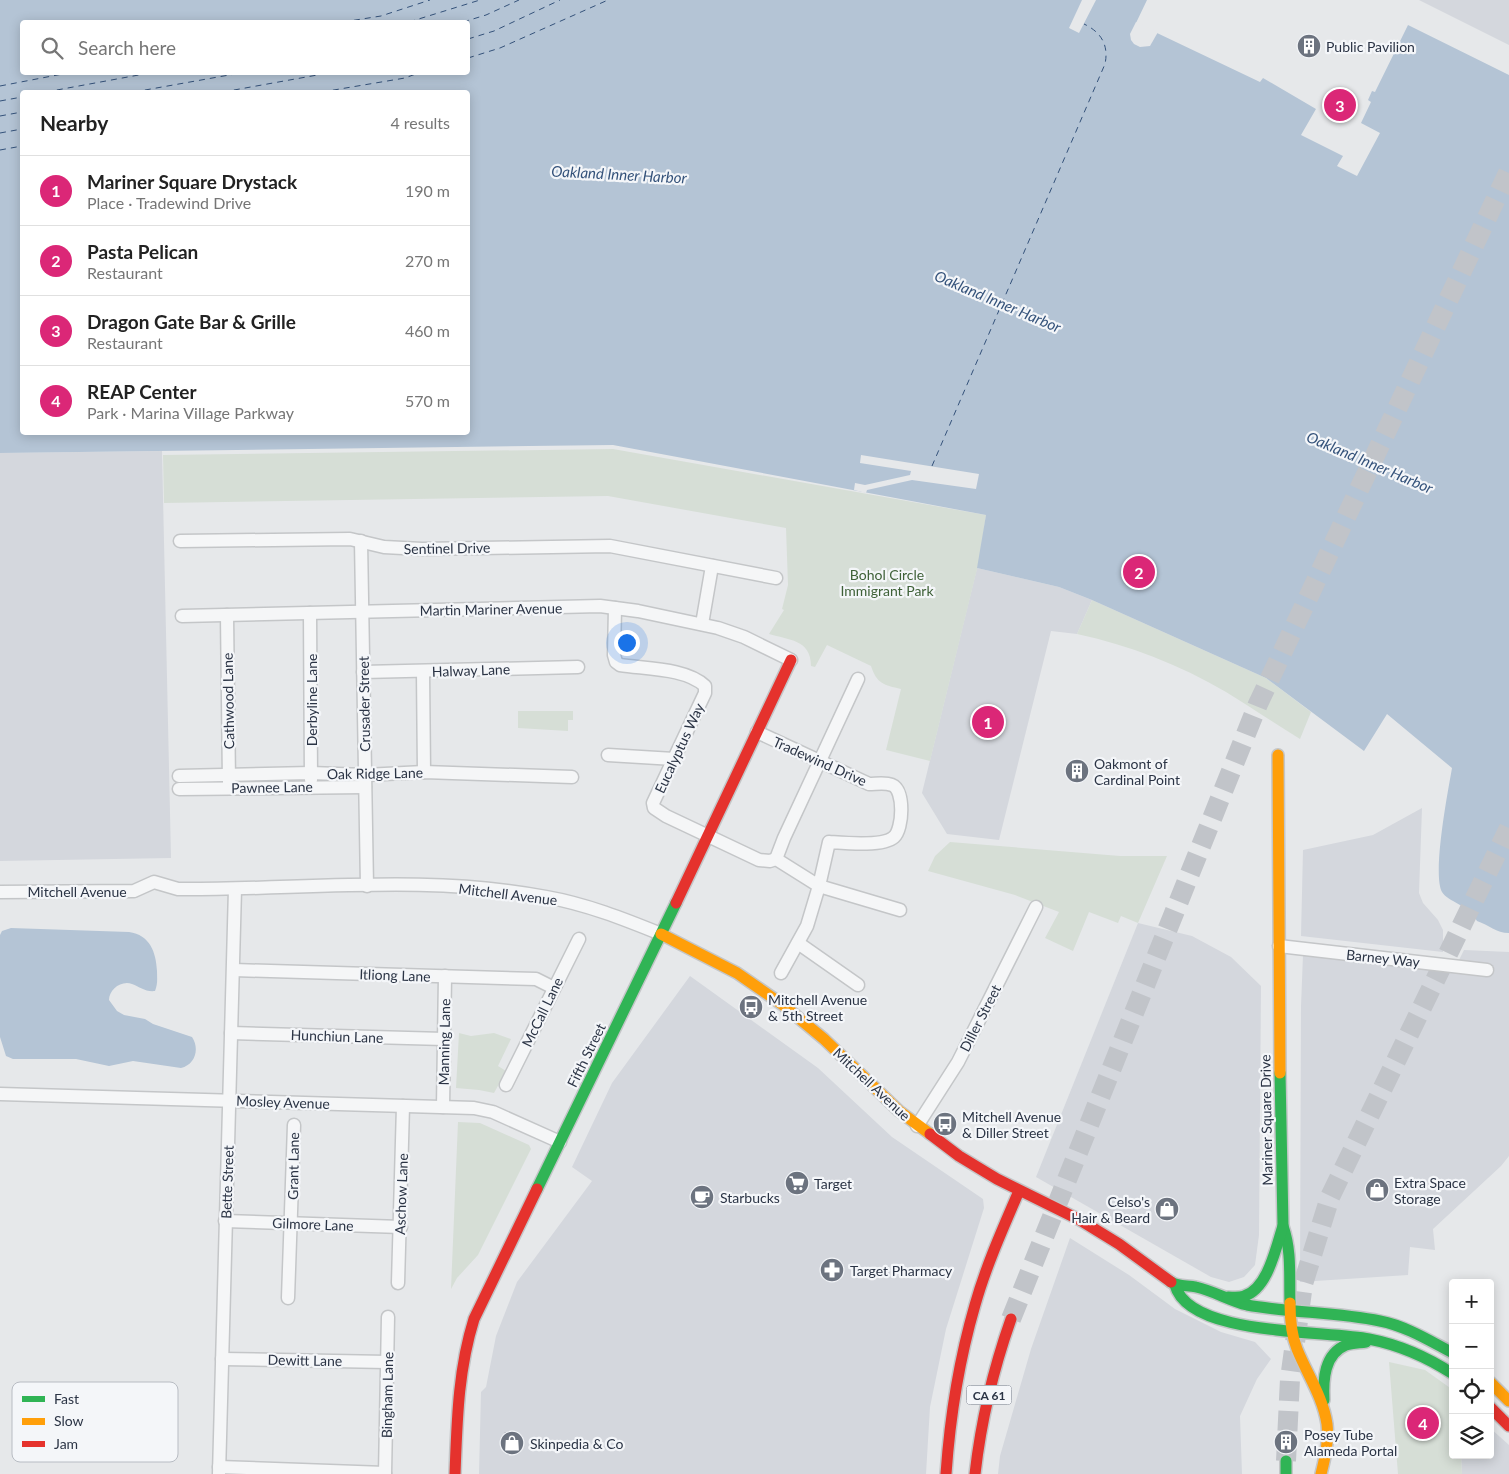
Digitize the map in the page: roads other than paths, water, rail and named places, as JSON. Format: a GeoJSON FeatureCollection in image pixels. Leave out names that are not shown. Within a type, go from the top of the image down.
{"type":"FeatureCollection","features":[{"type":"Feature","properties":{"kind":"street","name":"Sentinel Drive"},"geometry":{"type":"LineString","coordinates":[[180,541],[350,539],[395,548],[610,546],[776,578]]}},
{"type":"Feature","properties":{"kind":"street","name":"Crusader Street"},"geometry":{"type":"LineString","coordinates":[[361,541],[367,886]]}},
{"type":"Feature","properties":{"kind":"street"},"geometry":{"type":"LineString","coordinates":[[702,624],[712,566]]}},
{"type":"Feature","properties":{"kind":"street","name":"Martin Mariner Avenue"},"geometry":{"type":"LineString","coordinates":[[182,616],[532,607],[615,608],[702,624],[735,633],[791,660]]}},
{"type":"Feature","properties":{"kind":"street","name":"Eucalyptus Way"},"geometry":{"type":"LineString","coordinates":[[615,608],[614,656],[616,662],[620,665],[668,671],[694,678],[705,686],[705,693],[653,804],[654,808],[666,816],[708,836]]}},
{"type":"Feature","properties":{"kind":"street","name":"Derbyline Lane"},"geometry":{"type":"LineString","coordinates":[[310,613],[311,787]]}},
{"type":"Feature","properties":{"kind":"street","name":"Cathwood Lane"},"geometry":{"type":"LineString","coordinates":[[227,615],[229,782]]}},
{"type":"Feature","properties":{"kind":"street","name":"Fifth Street"},"geometry":{"type":"LineString","coordinates":[[455,1474],[459,1378],[463,1351],[480,1304],[662,934],[791,660]]}},
{"type":"Feature","properties":{"kind":"street","name":"Halway Lane"},"geometry":{"type":"LineString","coordinates":[[363,672],[578,667]]}},
{"type":"Feature","properties":{"kind":"street"},"geometry":{"type":"LineString","coordinates":[[423,672],[424,772]]}},
{"type":"Feature","properties":{"kind":"street"},"geometry":{"type":"LineString","coordinates":[[776,859],[858,679]]}},
{"type":"Feature","properties":{"kind":"street","name":"Tradewind Drive"},"geometry":{"type":"LineString","coordinates":[[757,732],[868,784],[892,785],[898,790],[901,803],[898,831],[894,838],[885,842],[829,842],[819,886]]}},
{"type":"Feature","properties":{"kind":"street"},"geometry":{"type":"LineString","coordinates":[[608,755],[674,760]]}},
{"type":"Feature","properties":{"kind":"street","name":"Mariner Square Drive"},"geometry":{"type":"LineString","coordinates":[[1278,755],[1283,1226],[1288,1243],[1288,1311],[1292,1332],[1301,1359],[1325,1410],[1328,1442],[1321,1474]]}},
{"type":"Feature","properties":{"kind":"street","name":"Oak Ridge Lane"},"geometry":{"type":"LineString","coordinates":[[179,782],[229,782],[311,773],[365,781],[424,772],[572,777]]}},
{"type":"Feature","properties":{"kind":"street","name":"Pawnee Lane"},"geometry":{"type":"LineString","coordinates":[[229,782],[311,787],[365,781]]}},
{"type":"Feature","properties":{"kind":"street"},"geometry":{"type":"LineString","coordinates":[[708,836],[759,860],[770,861],[776,859]]}},
{"type":"Feature","properties":{"kind":"street"},"geometry":{"type":"LineString","coordinates":[[776,859],[819,886],[900,910]]}},
{"type":"Feature","properties":{"kind":"street","name":"Mitchell Avenue"},"geometry":{"type":"LineString","coordinates":[[0,892],[134,891],[154,882],[178,889],[367,886],[456,887],[524,893],[562,900],[594,909],[662,934],[737,973],[783,1006],[824,1039],[917,1126],[972,1164],[1094,1228],[1175,1285]]}},
{"type":"Feature","properties":{"kind":"street"},"geometry":{"type":"LineString","coordinates":[[781,972],[807,926],[819,886]]}},
{"type":"Feature","properties":{"kind":"street","name":"Bette Street"},"geometry":{"type":"LineString","coordinates":[[219,1470],[235,889]]}},
{"type":"Feature","properties":{"kind":"street","name":"Diller Street"},"geometry":{"type":"LineString","coordinates":[[917,1126],[956,1065],[1036,907]]}},
{"type":"Feature","properties":{"kind":"street","name":"McCall Lane"},"geometry":{"type":"LineString","coordinates":[[506,1085],[579,939]]}},
{"type":"Feature","properties":{"kind":"street"},"geometry":{"type":"LineString","coordinates":[[798,944],[858,985]]}},
{"type":"Feature","properties":{"kind":"street","name":"Barney Way"},"geometry":{"type":"LineString","coordinates":[[1279,946],[1487,970]]}},
{"type":"Feature","properties":{"kind":"street","name":"Itliong Lane"},"geometry":{"type":"LineString","coordinates":[[234,970],[536,979],[554,988]]}},
{"type":"Feature","properties":{"kind":"street","name":"Manning Lane"},"geometry":{"type":"LineString","coordinates":[[443,1107],[445,976]]}},
{"type":"Feature","properties":{"kind":"street","name":"Hunchiun Lane"},"geometry":{"type":"LineString","coordinates":[[231,1032],[444,1039]]}},
{"type":"Feature","properties":{"kind":"street","name":"Mosley Avenue"},"geometry":{"type":"LineString","coordinates":[[0,1094],[474,1108],[494,1112],[560,1142]]}},
{"type":"Feature","properties":{"kind":"street","name":"Aschow Lane"},"geometry":{"type":"LineString","coordinates":[[398,1283],[403,1106]]}},
{"type":"Feature","properties":{"kind":"street","name":"Grant Lane"},"geometry":{"type":"LineString","coordinates":[[288,1298],[294,1125]]}},
{"type":"Feature","properties":{"kind":"street"},"geometry":{"type":"LineString","coordinates":[[946,1474],[950,1420],[965,1341],[988,1266],[1019,1190]]}},
{"type":"Feature","properties":{"kind":"street","name":"Gilmore Lane"},"geometry":{"type":"LineString","coordinates":[[225,1221],[401,1226]]}},
{"type":"Feature","properties":{"kind":"street"},"geometry":{"type":"LineString","coordinates":[[1219,1296],[1237,1297],[1247,1295],[1256,1289],[1267,1271],[1283,1226]]}},
{"type":"Feature","properties":{"kind":"street"},"geometry":{"type":"LineString","coordinates":[[1449,1351],[1417,1334],[1382,1321],[1338,1314],[1288,1311],[1244,1304],[1196,1286],[1175,1285],[1177,1295],[1191,1305],[1221,1320],[1253,1329],[1335,1334],[1373,1340],[1419,1354],[1449,1372]]}},
{"type":"Feature","properties":{"kind":"street","name":"Bingham Lane"},"geometry":{"type":"LineString","coordinates":[[385,1473],[388,1317]]}},
{"type":"Feature","properties":{"kind":"street","name":"CA 61"},"geometry":{"type":"LineString","coordinates":[[976,1474],[981,1434],[990,1389],[1011,1319]]}},
{"type":"Feature","properties":{"kind":"street"},"geometry":{"type":"LineString","coordinates":[[1325,1410],[1324,1372],[1332,1355],[1348,1345],[1373,1340]]}},
{"type":"Feature","properties":{"kind":"street","name":"Dewitt Lane"},"geometry":{"type":"LineString","coordinates":[[222,1359],[387,1362]]}},
{"type":"Feature","properties":{"kind":"street"},"geometry":{"type":"LineString","coordinates":[[1494,1386],[1509,1401]]}},
{"type":"Feature","properties":{"kind":"street"},"geometry":{"type":"LineString","coordinates":[[1494,1411],[1509,1426]]}},
{"type":"Feature","properties":{"kind":"street"},"geometry":{"type":"LineString","coordinates":[[1286,1461],[1286,1474]]}},
{"type":"Feature","properties":{"kind":"street"},"geometry":{"type":"LineString","coordinates":[[219,1470],[385,1473]]}},
{"type":"Feature","properties":{"kind":"water","name":"Oakland Inner Harbor"},"geometry":{"type":"Polygon","coordinates":[[[0,0],[1147,0],[1136,23],[1260,82],[1263,78],[1316,109],[1301,135],[1343,156],[1337,166],[1357,176],[1380,133],[1361,123],[1371,102],[1368,100],[1372,91],[1375,92],[1408,25],[1509,75],[1509,933],[1496,930],[1477,921],[1469,911],[1442,892],[1439,882],[1440,851],[1452,768],[1387,714],[1364,751],[1266,678],[1059,587],[977,568],[986,515],[613,445],[0,453],[0,0]]]}},
{"type":"Feature","properties":{"kind":"water"},"geometry":{"type":"Polygon","coordinates":[[[11,928],[129,932],[142,937],[147,941],[155,957],[157,986],[155,991],[145,990],[132,984],[124,983],[113,989],[109,1000],[117,1011],[124,1015],[145,1019],[153,1024],[192,1037],[196,1046],[193,1060],[190,1064],[181,1068],[133,1061],[109,1066],[76,1059],[13,1059],[6,1056],[0,1037],[0,935],[2,931],[11,928]]]}},
{"type":"Feature","properties":{"kind":"tunnel"},"geometry":{"type":"LineString","coordinates":[[1011,1319],[1258,704],[1509,171]]}},
{"type":"Feature","properties":{"kind":"tunnel"},"geometry":{"type":"LineString","coordinates":[[1286,1461],[1290,1379],[1303,1284],[1330,1197],[1509,828]]}},
{"type":"Feature","properties":{"kind":"place","name":"Public Pavilion"},"geometry":{"type":"Point","coordinates":[1309,46]}},
{"type":"Feature","properties":{"kind":"place","name":"Dragon Gate Bar & Grille"},"geometry":{"type":"Point","coordinates":[1340,105]}},
{"type":"Feature","properties":{"kind":"place","name":"Pasta Pelican"},"geometry":{"type":"Point","coordinates":[1139,572]}},
{"type":"Feature","properties":{"kind":"place","name":"Mariner Square Drystack"},"geometry":{"type":"Point","coordinates":[988,722]}},
{"type":"Feature","properties":{"kind":"place","name":"Oakmont of Cardinal Point"},"geometry":{"type":"Point","coordinates":[1077,771]}},
{"type":"Feature","properties":{"kind":"place","name":"Mitchell Avenue & 5th Street"},"geometry":{"type":"Point","coordinates":[751,1007]}},
{"type":"Feature","properties":{"kind":"place","name":"Mitchell Avenue & Diller Street"},"geometry":{"type":"Point","coordinates":[945,1124]}},
{"type":"Feature","properties":{"kind":"place","name":"Target"},"geometry":{"type":"Point","coordinates":[797,1183]}},
{"type":"Feature","properties":{"kind":"place","name":"Extra Space Storage"},"geometry":{"type":"Point","coordinates":[1377,1190]}},
{"type":"Feature","properties":{"kind":"place","name":"Starbucks"},"geometry":{"type":"Point","coordinates":[702,1197]}},
{"type":"Feature","properties":{"kind":"place","name":"Celso's Hair & Beard"},"geometry":{"type":"Point","coordinates":[1167,1209]}},
{"type":"Feature","properties":{"kind":"place","name":"Target Pharmacy"},"geometry":{"type":"Point","coordinates":[832,1270]}},
{"type":"Feature","properties":{"kind":"place","name":"REAP Center"},"geometry":{"type":"Point","coordinates":[1423,1423]}},
{"type":"Feature","properties":{"kind":"place","name":"Posey Tube Alameda Portal"},"geometry":{"type":"Point","coordinates":[1286,1442]}},
{"type":"Feature","properties":{"kind":"place","name":"Skinpedia & Co"},"geometry":{"type":"Point","coordinates":[512,1443]}},
{"type":"Feature","properties":{"kind":"park label","name":"Bohol Circle Immigrant Park"},"geometry":{"type":"Point","coordinates":[887,582]}}]}
